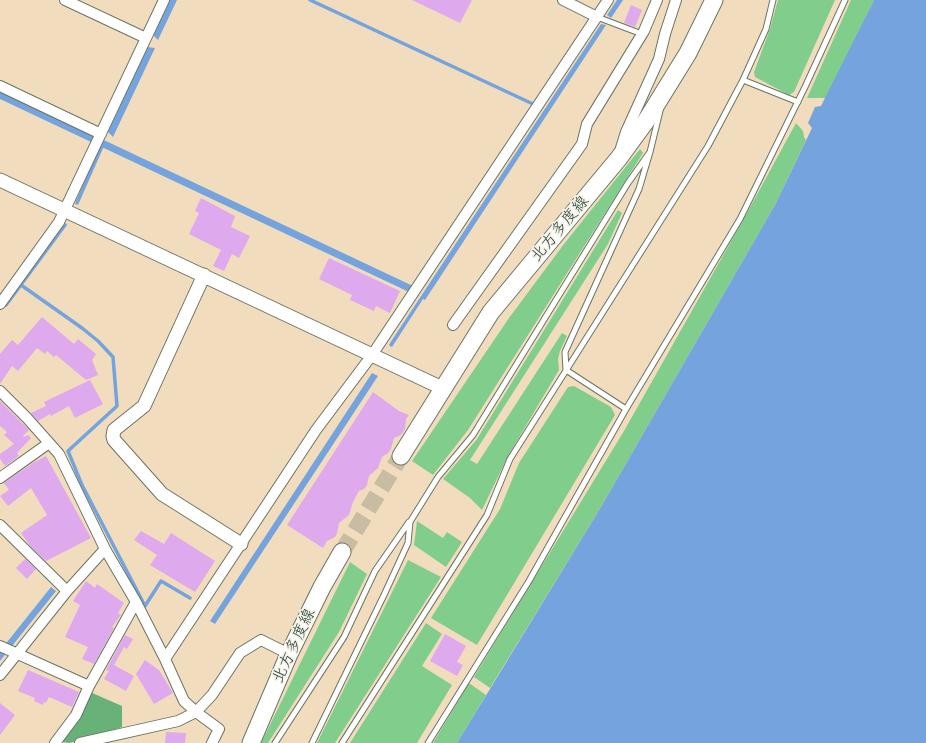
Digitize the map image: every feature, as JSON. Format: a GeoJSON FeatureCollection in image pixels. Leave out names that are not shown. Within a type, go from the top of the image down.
{"type":"FeatureCollection","features":[{"type":"Feature","properties":{"kind":"main road","name":"北方多度線"},"geometry":{"type":"LineString","coordinates":[[401,456],[442,388],[491,312],[619,158],[646,121],[688,53],[714,0]]}},
{"type":"Feature","properties":{"kind":"main road","name":"北方多度線"},"geometry":{"type":"LineString","coordinates":[[250,743],[289,654],[322,587],[342,552]]}},
{"type":"Feature","properties":{"kind":"street"},"geometry":{"type":"LineString","coordinates":[[65,0],[146,38]]}},
{"type":"Feature","properties":{"kind":"street"},"geometry":{"type":"LineString","coordinates":[[0,304],[59,222],[164,0]]}},
{"type":"Feature","properties":{"kind":"street"},"geometry":{"type":"LineString","coordinates":[[563,0],[597,17]]}},
{"type":"Feature","properties":{"kind":"street"},"geometry":{"type":"LineString","coordinates":[[165,658],[316,430],[372,355],[608,0]]}},
{"type":"Feature","properties":{"kind":"street"},"geometry":{"type":"LineString","coordinates":[[453,325],[582,144],[587,124],[642,34],[657,0]]}},
{"type":"Feature","properties":{"kind":"street"},"geometry":{"type":"LineString","coordinates":[[619,158],[626,132],[659,59],[676,0]]}},
{"type":"Feature","properties":{"kind":"street"},"geometry":{"type":"LineString","coordinates":[[0,86],[101,134]]}},
{"type":"Feature","properties":{"kind":"street"},"geometry":{"type":"LineString","coordinates":[[0,180],[442,388]]}},
{"type":"Feature","properties":{"kind":"street"},"geometry":{"type":"LineString","coordinates":[[204,276],[144,406],[114,430],[113,436],[114,440],[162,494],[241,544]]}},
{"type":"Feature","properties":{"kind":"street"},"geometry":{"type":"LineString","coordinates":[[0,391],[27,418],[59,454],[105,548],[136,602],[165,658],[184,701],[219,729],[212,743]]}},
{"type":"Feature","properties":{"kind":"street"},"geometry":{"type":"LineString","coordinates":[[0,478],[49,443]]}},
{"type":"Feature","properties":{"kind":"street"},"geometry":{"type":"LineString","coordinates":[[0,525],[67,591]]}},
{"type":"Feature","properties":{"kind":"street"},"geometry":{"type":"LineString","coordinates":[[0,675],[14,653],[105,548]]}},
{"type":"Feature","properties":{"kind":"street"},"geometry":{"type":"LineString","coordinates":[[55,743],[76,715],[89,686],[136,602]]}},
{"type":"Feature","properties":{"kind":"street"},"geometry":{"type":"LineString","coordinates":[[80,743],[178,721],[196,712],[212,695],[240,653],[261,640],[289,654]]}},
{"type":"Feature","properties":{"kind":"street"},"geometry":{"type":"LineString","coordinates":[[0,646],[89,686]]}},
{"type":"Feature","properties":{"kind":"lane"},"geometry":{"type":"LineString","coordinates":[[342,743],[487,515],[510,460],[708,146],[743,80],[766,28],[774,0]]}},
{"type":"Feature","properties":{"kind":"lane"},"geometry":{"type":"LineString","coordinates":[[428,743],[529,581],[626,409],[740,219],[798,102],[845,0]]}},
{"type":"Feature","properties":{"kind":"lane"},"geometry":{"type":"LineString","coordinates":[[597,17],[642,34]]}},
{"type":"Feature","properties":{"kind":"lane"},"geometry":{"type":"LineString","coordinates":[[743,80],[798,102]]}},
{"type":"Feature","properties":{"kind":"lane"},"geometry":{"type":"LineString","coordinates":[[566,370],[565,352],[639,189],[650,152],[664,92]]}},
{"type":"Feature","properties":{"kind":"lane"},"geometry":{"type":"LineString","coordinates":[[275,743],[344,637],[374,571],[410,522],[438,477],[473,435],[624,190],[650,152]]}},
{"type":"Feature","properties":{"kind":"lane"},"geometry":{"type":"LineString","coordinates":[[566,370],[626,409]]}},
{"type":"Feature","properties":{"kind":"lane"},"geometry":{"type":"LineString","coordinates":[[312,743],[408,543],[410,522]]}},
{"type":"Feature","properties":{"kind":"green space"},"geometry":{"type":"Polygon","coordinates":[[[778,0],[835,0],[794,92],[789,95],[755,77],[754,72],[770,29],[778,0]]]}},
{"type":"Feature","properties":{"kind":"green space"},"geometry":{"type":"Polygon","coordinates":[[[851,0],[874,0],[826,98],[807,98],[851,0]]]}},
{"type":"Feature","properties":{"kind":"green space"},"geometry":{"type":"Polygon","coordinates":[[[796,123],[803,131],[806,140],[775,205],[601,507],[490,688],[474,677],[624,431],[796,123]]]}},
{"type":"Feature","properties":{"kind":"green space"},"geometry":{"type":"Polygon","coordinates":[[[640,149],[643,153],[468,430],[433,475],[412,461],[509,318],[564,244],[640,149]]]}},
{"type":"Feature","properties":{"kind":"green space"},"geometry":{"type":"Polygon","coordinates":[[[618,210],[622,213],[608,244],[470,460],[477,464],[562,333],[567,336],[558,359],[559,370],[508,456],[482,510],[470,498],[443,479],[477,439],[618,210]]]}},
{"type":"Feature","properties":{"kind":"green space"},"geometry":{"type":"Polygon","coordinates":[[[574,386],[611,407],[615,415],[477,645],[431,618],[500,509],[519,463],[568,387],[574,386]]]}},
{"type":"Feature","properties":{"kind":"green space"},"geometry":{"type":"Polygon","coordinates":[[[417,521],[443,538],[447,532],[462,542],[446,567],[414,545],[417,521]]]}},
{"type":"Feature","properties":{"kind":"green space"},"geometry":{"type":"Polygon","coordinates":[[[408,560],[441,577],[335,743],[317,743],[408,560]]]}},
{"type":"Feature","properties":{"kind":"green space"},"geometry":{"type":"Polygon","coordinates":[[[350,562],[367,574],[339,632],[268,743],[261,743],[350,562]]]}},
{"type":"Feature","properties":{"kind":"green space"},"geometry":{"type":"Polygon","coordinates":[[[426,623],[442,634],[422,666],[452,685],[417,743],[350,743],[426,623]]]}},
{"type":"Feature","properties":{"kind":"green space"},"geometry":{"type":"Polygon","coordinates":[[[469,683],[486,695],[457,743],[433,743],[469,683]]]}},
{"type":"Feature","properties":{"kind":"green space"},"geometry":{"type":"Polygon","coordinates":[[[90,692],[122,706],[122,727],[69,743],[63,742],[62,739],[90,692]]]}},
{"type":"Feature","properties":{"kind":"water"},"geometry":{"type":"Polygon","coordinates":[[[170,0],[177,0],[158,40],[153,35],[170,0]]]}},
{"type":"Feature","properties":{"kind":"water"},"geometry":{"type":"Polygon","coordinates":[[[617,0],[623,0],[611,18],[607,15],[617,0]]]}},
{"type":"Feature","properties":{"kind":"water"},"geometry":{"type":"Polygon","coordinates":[[[874,0],[926,0],[926,743],[457,743],[601,507],[775,205],[812,128],[808,123],[815,107],[821,106],[874,0]]]}},
{"type":"Feature","properties":{"kind":"water"},"geometry":{"type":"Polygon","coordinates":[[[601,24],[606,25],[425,300],[423,299],[392,347],[390,346],[389,345],[392,340],[601,24]]]}},
{"type":"Feature","properties":{"kind":"water"},"geometry":{"type":"Polygon","coordinates":[[[147,47],[155,48],[113,137],[108,132],[147,47]]]}},
{"type":"Feature","properties":{"kind":"water"},"geometry":{"type":"Polygon","coordinates":[[[0,91],[413,286],[409,292],[0,99],[0,91]]]}},
{"type":"Feature","properties":{"kind":"water"},"geometry":{"type":"Polygon","coordinates":[[[372,373],[378,376],[215,624],[210,621],[372,373]]]}},
{"type":"Feature","properties":{"kind":"water"},"geometry":{"type":"Polygon","coordinates":[[[51,587],[56,591],[0,661],[0,651],[51,587]]]}},
{"type":"Feature","properties":{"kind":"building"},"geometry":{"type":"Polygon","coordinates":[[[412,0],[472,0],[460,23],[412,0]]]}},
{"type":"Feature","properties":{"kind":"building"},"geometry":{"type":"Polygon","coordinates":[[[631,5],[642,10],[635,27],[624,23],[631,5]]]}},
{"type":"Feature","properties":{"kind":"building"},"geometry":{"type":"Polygon","coordinates":[[[201,198],[235,216],[231,227],[250,236],[239,258],[232,254],[224,271],[213,266],[221,250],[189,234],[199,213],[195,211],[201,198]]]}},
{"type":"Feature","properties":{"kind":"building"},"geometry":{"type":"Polygon","coordinates":[[[329,258],[400,291],[390,313],[376,306],[374,311],[350,300],[352,295],[319,279],[329,258]]]}},
{"type":"Feature","properties":{"kind":"building"},"geometry":{"type":"Polygon","coordinates":[[[42,317],[74,344],[78,339],[96,354],[92,360],[98,375],[86,380],[56,355],[54,357],[47,351],[45,354],[37,348],[18,371],[12,366],[0,384],[0,354],[12,340],[18,345],[42,317]]]}},
{"type":"Feature","properties":{"kind":"building"},"geometry":{"type":"Polygon","coordinates":[[[90,380],[103,404],[75,418],[69,406],[38,421],[31,413],[46,406],[44,402],[90,380]]]}},
{"type":"Feature","properties":{"kind":"building"},"geometry":{"type":"Polygon","coordinates":[[[373,392],[399,411],[409,415],[406,419],[405,429],[401,435],[394,438],[391,449],[382,457],[378,468],[369,476],[367,485],[364,489],[359,491],[353,502],[349,515],[339,523],[335,537],[327,541],[323,548],[287,525],[373,392]]]}},
{"type":"Feature","properties":{"kind":"building"},"geometry":{"type":"Polygon","coordinates":[[[0,401],[29,430],[23,436],[28,435],[31,438],[17,453],[19,456],[5,466],[0,459],[0,454],[14,444],[4,435],[7,432],[0,426],[0,401]]]}},
{"type":"Feature","properties":{"kind":"building"},"geometry":{"type":"Polygon","coordinates":[[[46,456],[91,538],[46,561],[31,547],[21,533],[47,515],[31,488],[8,506],[0,496],[9,490],[4,483],[46,456]]]}},
{"type":"Feature","properties":{"kind":"building"},"geometry":{"type":"Polygon","coordinates":[[[141,531],[164,544],[171,533],[215,561],[195,592],[150,565],[157,555],[134,540],[141,531]]]}},
{"type":"Feature","properties":{"kind":"building"},"geometry":{"type":"Polygon","coordinates":[[[25,559],[36,569],[27,579],[16,568],[25,559]]]}},
{"type":"Feature","properties":{"kind":"building"},"geometry":{"type":"Polygon","coordinates":[[[86,581],[95,588],[97,584],[124,603],[118,613],[121,615],[112,627],[114,628],[94,664],[82,659],[88,647],[65,637],[80,605],[73,601],[86,581]]]}},
{"type":"Feature","properties":{"kind":"building"},"geometry":{"type":"Polygon","coordinates":[[[445,634],[466,646],[457,662],[463,665],[457,676],[430,661],[445,634]]]}},
{"type":"Feature","properties":{"kind":"building"},"geometry":{"type":"Polygon","coordinates":[[[125,635],[133,639],[127,649],[124,647],[114,665],[134,676],[126,691],[104,679],[109,671],[106,670],[125,635]]]}},
{"type":"Feature","properties":{"kind":"building"},"geometry":{"type":"Polygon","coordinates":[[[145,660],[159,670],[173,693],[154,704],[136,674],[145,660]]]}},
{"type":"Feature","properties":{"kind":"building"},"geometry":{"type":"Polygon","coordinates":[[[28,670],[79,692],[72,707],[49,697],[43,705],[34,701],[35,698],[18,691],[28,670]]]}},
{"type":"Feature","properties":{"kind":"building"},"geometry":{"type":"Polygon","coordinates":[[[0,703],[15,715],[0,735],[0,703]]]}},
{"type":"Feature","properties":{"kind":"building"},"geometry":{"type":"Polygon","coordinates":[[[166,732],[186,733],[185,743],[165,743],[166,732]]]}},
{"type":"Feature","properties":{"kind":"waterway"},"geometry":{"type":"LineString","coordinates":[[310,0],[533,104]]}},
{"type":"Feature","properties":{"kind":"waterway"},"geometry":{"type":"LineString","coordinates":[[77,203],[103,144]]}},
{"type":"Feature","properties":{"kind":"waterway"},"geometry":{"type":"LineString","coordinates":[[6,305],[65,225]]}},
{"type":"Feature","properties":{"kind":"waterway"},"geometry":{"type":"LineString","coordinates":[[21,285],[82,328],[98,341],[113,357],[117,406],[68,451],[82,485],[145,606],[161,581],[190,598]]}},
{"type":"Feature","properties":{"kind":"tunnel"},"geometry":{"type":"LineString","coordinates":[[342,552],[401,456]]}}]}
